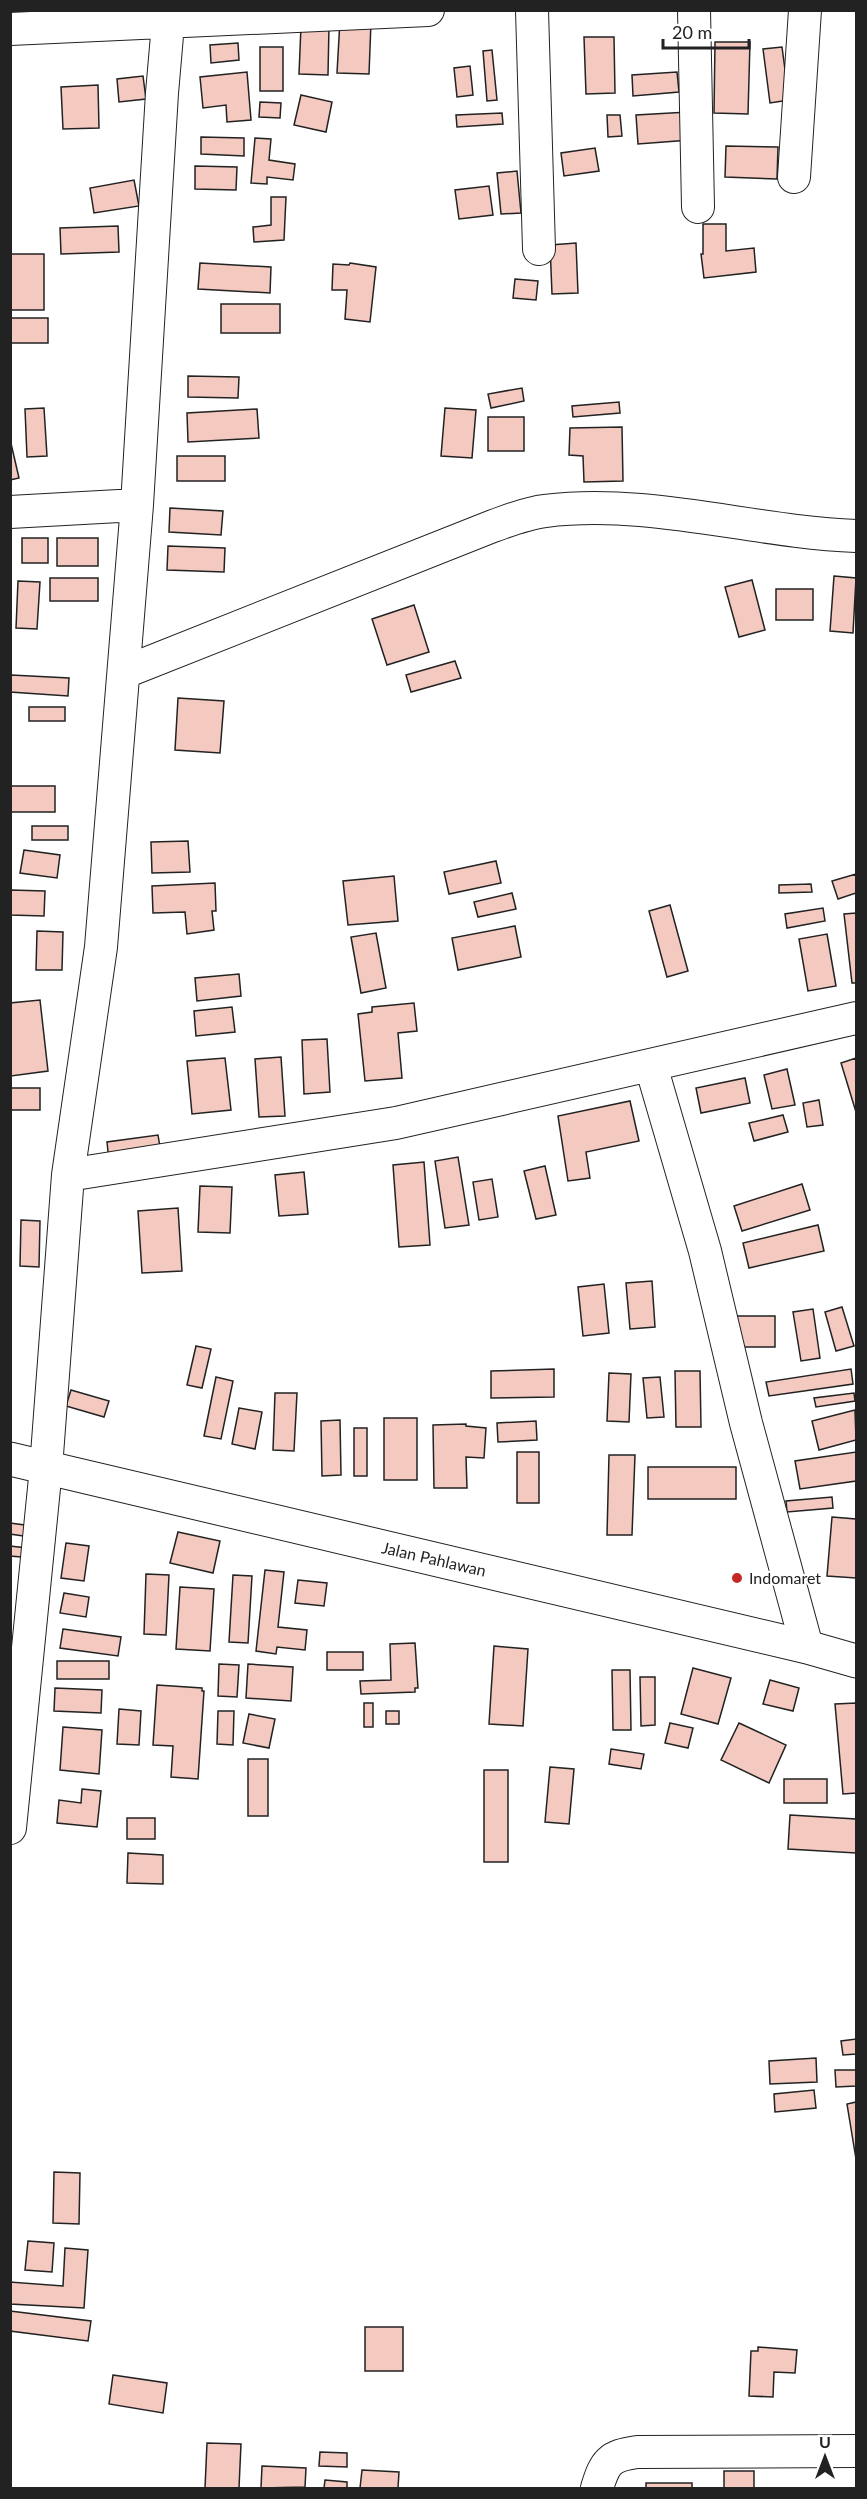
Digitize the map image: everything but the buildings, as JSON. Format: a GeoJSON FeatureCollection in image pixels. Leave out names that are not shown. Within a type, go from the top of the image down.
{"type":"FeatureCollection","features":[{"type":"Feature","properties":{"kind":"highway","name":"Jalan Pahlawan"},"geometry":{"type":"LineString","coordinates":[[10,1459],[807,1647],[856,1661]]}},
{"type":"Feature","properties":{"kind":"street"},"geometry":{"type":"LineString","coordinates":[[18,23],[168,24],[428,10]]}},
{"type":"Feature","properties":{"kind":"street"},"geometry":{"type":"LineString","coordinates":[[532,10],[538,249]]}},
{"type":"Feature","properties":{"kind":"street"},"geometry":{"type":"LineString","coordinates":[[694,10],[698,207]]}},
{"type":"Feature","properties":{"kind":"street"},"geometry":{"type":"LineString","coordinates":[[794,177],[805,10]]}},
{"type":"Feature","properties":{"kind":"street"},"geometry":{"type":"LineString","coordinates":[[10,1828],[46,1468],[68,1175],[102,947],[137,505],[168,24]]}},
{"type":"Feature","properties":{"kind":"street"},"geometry":{"type":"LineString","coordinates":[[10,512],[137,505]]}},
{"type":"Feature","properties":{"kind":"street"},"geometry":{"type":"LineString","coordinates":[[125,672],[493,526],[543,511],[573,508],[653,512],[856,536]]}},
{"type":"Feature","properties":{"kind":"street"},"geometry":{"type":"LineString","coordinates":[[68,1175],[396,1123],[856,1018]]}},
{"type":"Feature","properties":{"kind":"street"},"geometry":{"type":"LineString","coordinates":[[651,1066],[705,1251],[746,1423],[807,1647]]}},
{"type":"Feature","properties":{"kind":"street"},"geometry":{"type":"LineString","coordinates":[[597,2488],[609,2460],[620,2454],[856,2451]]}},
{"type":"Feature","properties":{"kind":"place","name":"Indomaret"},"geometry":{"type":"Point","coordinates":[737,1578]}}]}
